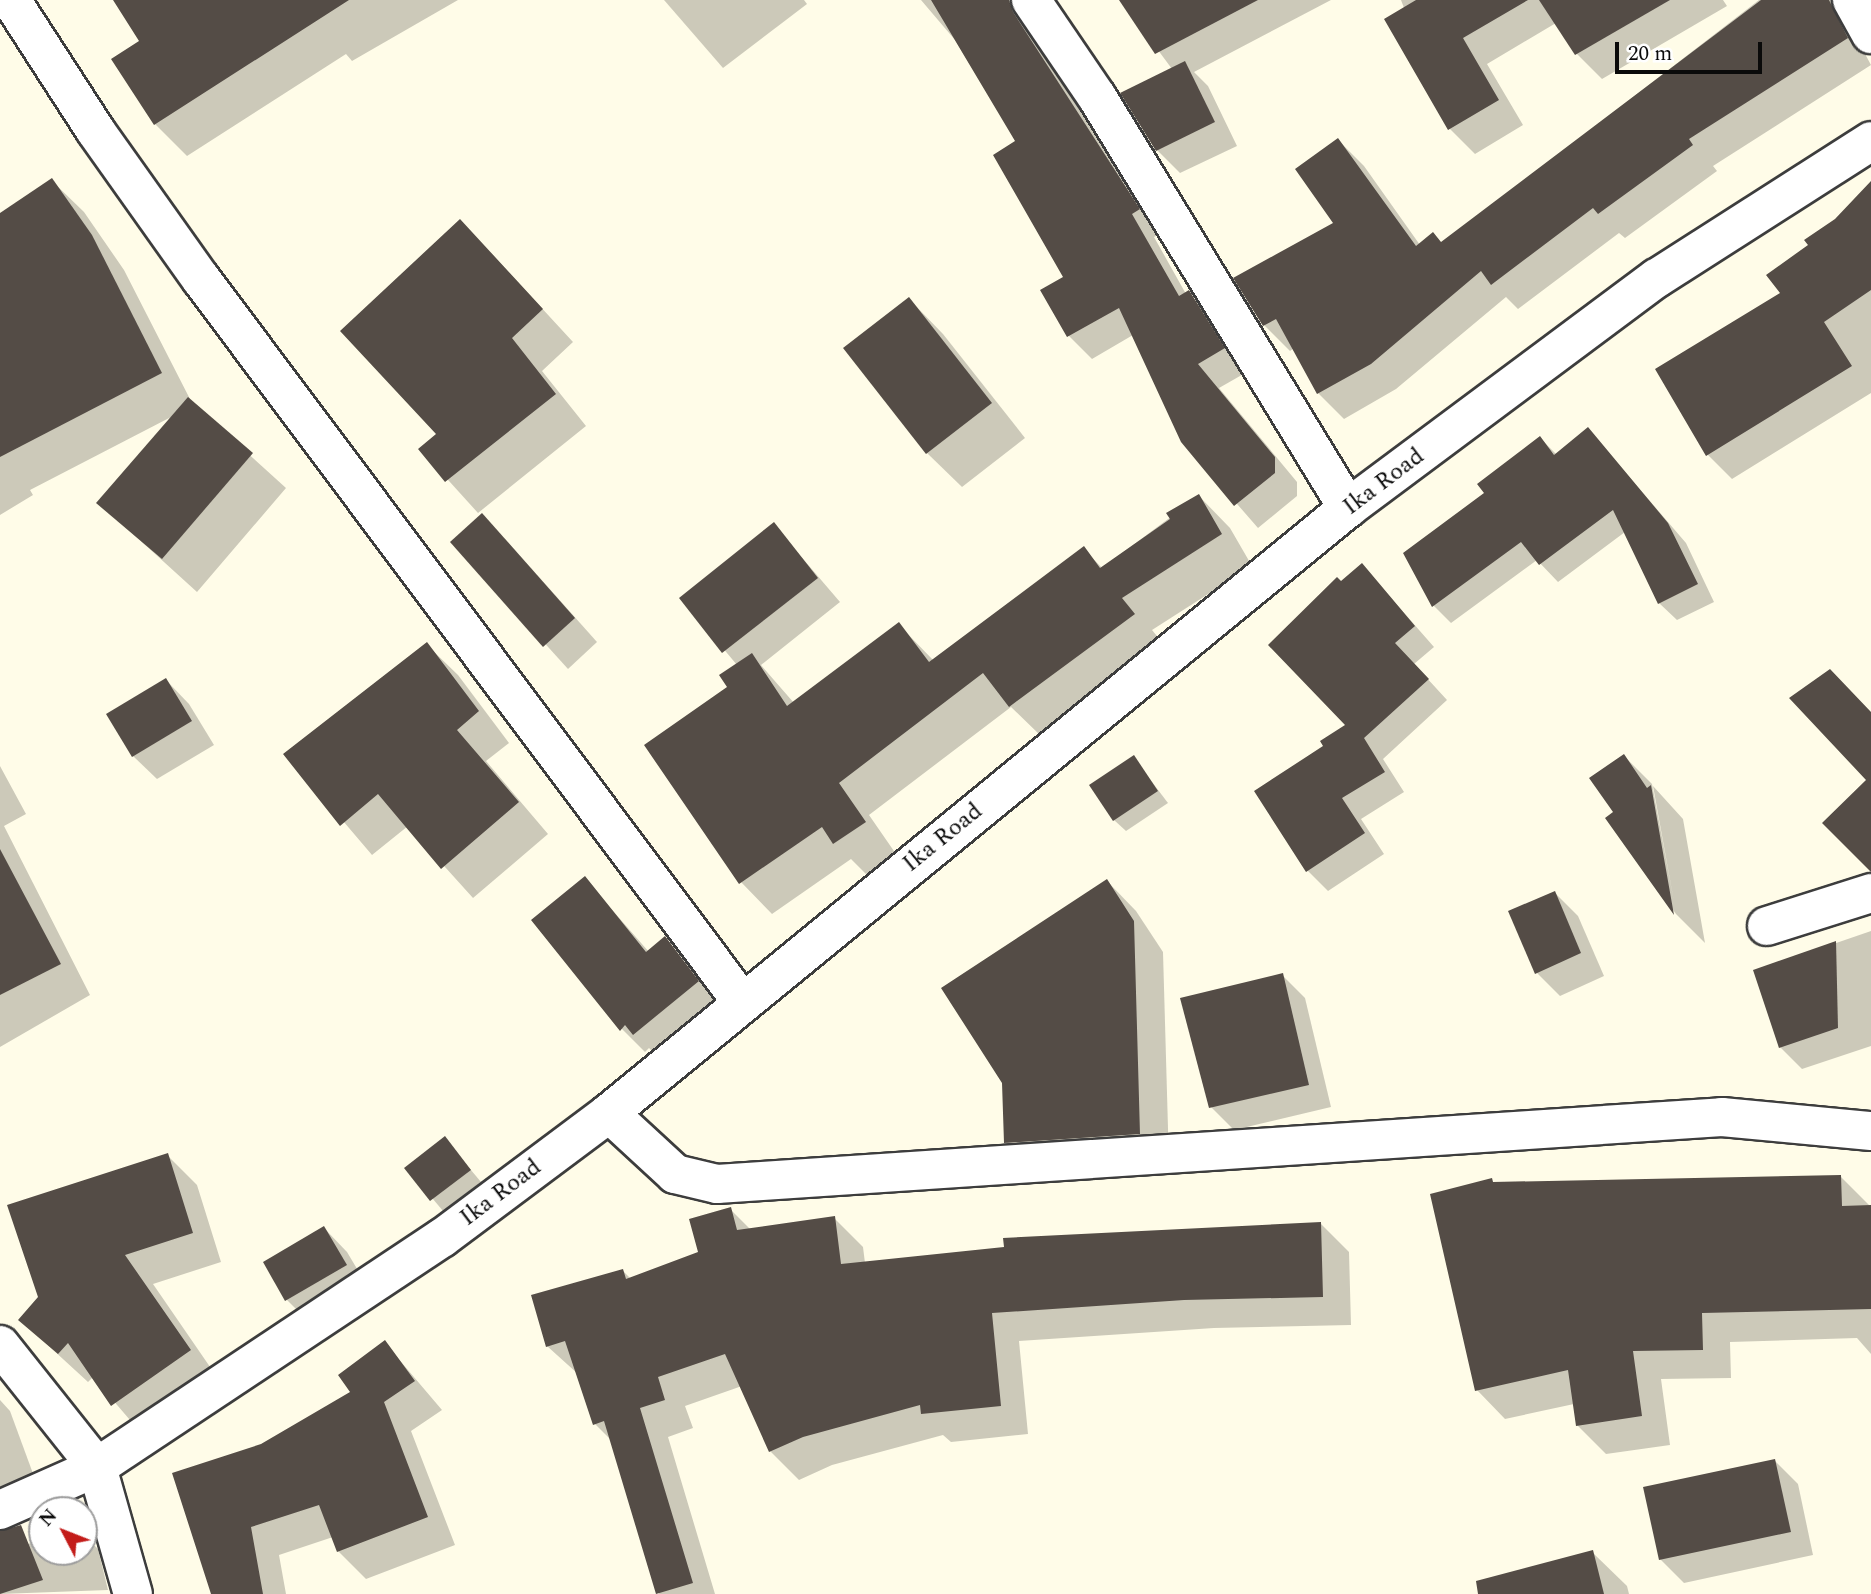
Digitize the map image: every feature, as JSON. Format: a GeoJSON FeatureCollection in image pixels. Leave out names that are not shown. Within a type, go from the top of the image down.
{"type":"FeatureCollection","features":[{"type":"Feature","properties":{"kind":"street"},"geometry":{"type":"LineString","coordinates":[[10,0],[95,130],[201,279],[742,1002]]}},
{"type":"Feature","properties":{"kind":"street"},"geometry":{"type":"LineString","coordinates":[[1031,0],[1097,97],[1348,508]]}},
{"type":"Feature","properties":{"kind":"street"},"geometry":{"type":"LineString","coordinates":[[1852,0],[1871,34]]}},
{"type":"Feature","properties":{"kind":"street","name":"Ika Road"},"geometry":{"type":"LineString","coordinates":[[0,1510],[97,1467],[442,1237],[609,1113],[1348,508],[1657,278],[1871,142]]}},
{"type":"Feature","properties":{"kind":"street"},"geometry":{"type":"LineString","coordinates":[[1767,926],[1871,893]]}},
{"type":"Feature","properties":{"kind":"street"},"geometry":{"type":"LineString","coordinates":[[609,1113],[675,1174],[718,1184],[1721,1117],[1871,1131]]}},
{"type":"Feature","properties":{"kind":"street"},"geometry":{"type":"LineString","coordinates":[[0,1345],[97,1467],[133,1594]]}},
{"type":"Feature","properties":{"kind":"building"},"geometry":{"type":"Polygon","coordinates":[[[113,0],[349,0],[154,125],[111,59],[139,41],[113,0]]]}},
{"type":"Feature","properties":{"kind":"building"},"geometry":{"type":"Polygon","coordinates":[[[931,0],[1009,0],[1013,12],[1140,209],[1132,214],[1179,296],[1189,290],[1225,348],[1198,364],[1275,457],[1275,473],[1234,506],[1181,442],[1119,308],[1067,337],[1040,290],[1063,277],[993,155],[1015,141],[931,0]]]}},
{"type":"Feature","properties":{"kind":"building"},"geometry":{"type":"Polygon","coordinates":[[[1119,0],[1258,0],[1155,54],[1119,0]]]}},
{"type":"Feature","properties":{"kind":"building"},"geometry":{"type":"Polygon","coordinates":[[[1416,0],[1528,0],[1463,38],[1499,100],[1448,130],[1384,19],[1416,0]]]}},
{"type":"Feature","properties":{"kind":"building"},"geometry":{"type":"Polygon","coordinates":[[[1539,0],[1670,0],[1575,55],[1539,0]]]}},
{"type":"Feature","properties":{"kind":"building"},"geometry":{"type":"Polygon","coordinates":[[[1761,0],[1829,0],[1848,38],[1689,139],[1693,145],[1598,214],[1593,208],[1491,285],[1481,271],[1371,364],[1317,394],[1276,319],[1263,326],[1233,278],[1333,223],[1295,169],[1338,138],[1416,246],[1433,232],[1441,242],[1761,0]]]}},
{"type":"Feature","properties":{"kind":"building"},"geometry":{"type":"Polygon","coordinates":[[[1185,61],[1215,122],[1156,151],[1120,93],[1185,61]]]}},
{"type":"Feature","properties":{"kind":"building"},"geometry":{"type":"Polygon","coordinates":[[[52,178],[92,235],[162,373],[0,457],[0,213],[52,178]]]}},
{"type":"Feature","properties":{"kind":"building"},"geometry":{"type":"Polygon","coordinates":[[[1871,181],[1871,290],[1824,322],[1852,366],[1706,456],[1655,369],[1780,293],[1766,275],[1808,245],[1804,240],[1835,219],[1871,181]]]}},
{"type":"Feature","properties":{"kind":"building"},"geometry":{"type":"Polygon","coordinates":[[[460,219],[543,309],[512,338],[556,394],[445,482],[418,449],[436,434],[340,331],[460,219]]]}},
{"type":"Feature","properties":{"kind":"building"},"geometry":{"type":"Polygon","coordinates":[[[909,297],[992,403],[926,454],[843,348],[909,297]]]}},
{"type":"Feature","properties":{"kind":"building"},"geometry":{"type":"Polygon","coordinates":[[[188,397],[253,453],[162,559],[96,503],[188,397]]]}},
{"type":"Feature","properties":{"kind":"building"},"geometry":{"type":"Polygon","coordinates":[[[1588,427],[1668,523],[1698,584],[1658,604],[1613,510],[1539,565],[1521,542],[1432,607],[1403,553],[1484,493],[1477,484],[1540,436],[1554,455],[1588,427]]]}},
{"type":"Feature","properties":{"kind":"building"},"geometry":{"type":"Polygon","coordinates":[[[1199,494],[1222,534],[1122,598],[1135,614],[1009,707],[983,673],[839,783],[866,822],[833,844],[822,827],[739,884],[644,745],[727,687],[719,675],[752,653],[787,706],[899,622],[929,662],[1084,546],[1100,568],[1170,519],[1166,513],[1199,494]]]}},
{"type":"Feature","properties":{"kind":"building"},"geometry":{"type":"Polygon","coordinates":[[[482,513],[575,618],[543,647],[450,542],[482,513]]]}},
{"type":"Feature","properties":{"kind":"building"},"geometry":{"type":"Polygon","coordinates":[[[774,522],[818,578],[722,653],[679,598],[774,522]]]}},
{"type":"Feature","properties":{"kind":"building"},"geometry":{"type":"Polygon","coordinates":[[[1362,563],[1415,626],[1395,643],[1429,679],[1364,738],[1385,772],[1342,798],[1365,833],[1306,872],[1254,791],[1323,746],[1320,741],[1345,725],[1268,645],[1337,577],[1341,581],[1362,563]]]}},
{"type":"Feature","properties":{"kind":"building"},"geometry":{"type":"Polygon","coordinates":[[[427,642],[479,711],[457,730],[519,802],[441,869],[378,794],[340,826],[283,754],[427,642]]]}},
{"type":"Feature","properties":{"kind":"building"},"geometry":{"type":"Polygon","coordinates":[[[1830,669],[1871,712],[1871,872],[1822,823],[1866,780],[1789,698],[1830,669]]]}},
{"type":"Feature","properties":{"kind":"building"},"geometry":{"type":"Polygon","coordinates":[[[166,678],[192,721],[132,757],[106,714],[166,678]]]}},
{"type":"Feature","properties":{"kind":"building"},"geometry":{"type":"Polygon","coordinates":[[[1624,754],[1647,788],[1651,785],[1674,915],[1605,818],[1613,812],[1589,778],[1624,754]]]}},
{"type":"Feature","properties":{"kind":"building"},"geometry":{"type":"Polygon","coordinates":[[[1134,755],[1158,791],[1113,821],[1089,785],[1134,755]]]}},
{"type":"Feature","properties":{"kind":"building"},"geometry":{"type":"Polygon","coordinates":[[[0,849],[61,964],[0,995],[0,849]]]}},
{"type":"Feature","properties":{"kind":"building"},"geometry":{"type":"Polygon","coordinates":[[[585,876],[646,952],[665,936],[699,981],[633,1035],[625,1025],[620,1031],[531,920],[585,876]]]}},
{"type":"Feature","properties":{"kind":"building"},"geometry":{"type":"Polygon","coordinates":[[[1107,879],[1134,921],[1140,1134],[1004,1143],[1002,1083],[941,988],[1107,879]]]}},
{"type":"Feature","properties":{"kind":"building"},"geometry":{"type":"Polygon","coordinates":[[[1555,891],[1581,953],[1535,974],[1508,911],[1555,891]]]}},
{"type":"Feature","properties":{"kind":"building"},"geometry":{"type":"Polygon","coordinates":[[[1836,941],[1838,1028],[1779,1048],[1753,970],[1836,941]]]}},
{"type":"Feature","properties":{"kind":"building"},"geometry":{"type":"Polygon","coordinates":[[[1283,973],[1309,1085],[1209,1108],[1180,998],[1283,973]]]}},
{"type":"Feature","properties":{"kind":"building"},"geometry":{"type":"Polygon","coordinates":[[[445,1136],[471,1170],[430,1201],[404,1168],[445,1136]]]}},
{"type":"Feature","properties":{"kind":"building"},"geometry":{"type":"Polygon","coordinates":[[[168,1153],[193,1233],[125,1255],[191,1350],[111,1406],[68,1343],[58,1354],[18,1320],[38,1297],[7,1205],[168,1153]]]}},
{"type":"Feature","properties":{"kind":"building"},"geometry":{"type":"Polygon","coordinates":[[[1841,1175],[1842,1206],[1871,1205],[1871,1309],[1702,1313],[1703,1350],[1633,1351],[1642,1416],[1576,1426],[1568,1370],[1475,1391],[1430,1194],[1492,1178],[1493,1182],[1841,1175]]]}},
{"type":"Feature","properties":{"kind":"building"},"geometry":{"type":"Polygon","coordinates":[[[731,1207],[737,1230],[835,1216],[841,1264],[1004,1247],[1003,1238],[1321,1222],[1323,1297],[1184,1300],[992,1313],[1001,1406],[921,1414],[920,1405],[803,1437],[769,1452],[725,1354],[658,1377],[665,1400],[640,1408],[693,1583],[656,1594],[604,1421],[593,1425],[565,1341],[546,1347],[531,1295],[623,1269],[626,1279],[698,1252],[689,1219],[731,1207]]]}},
{"type":"Feature","properties":{"kind":"building"},"geometry":{"type":"Polygon","coordinates":[[[324,1226],[347,1265],[285,1301],[263,1262],[324,1226]]]}},
{"type":"Feature","properties":{"kind":"building"},"geometry":{"type":"Polygon","coordinates":[[[385,1340],[415,1381],[384,1402],[428,1517],[337,1552],[319,1505],[251,1527],[263,1594],[211,1594],[172,1473],[261,1444],[350,1392],[338,1375],[385,1340]]]}},
{"type":"Feature","properties":{"kind":"building"},"geometry":{"type":"Polygon","coordinates":[[[1775,1459],[1791,1532],[1659,1560],[1643,1487],[1775,1459]]]}},
{"type":"Feature","properties":{"kind":"building"},"geometry":{"type":"Polygon","coordinates":[[[21,1525],[28,1542],[28,1566],[37,1566],[43,1580],[0,1594],[0,1531],[21,1525]]]}},
{"type":"Feature","properties":{"kind":"building"},"geometry":{"type":"Polygon","coordinates":[[[1593,1550],[1604,1594],[1478,1594],[1476,1581],[1593,1550]]]}}]}
